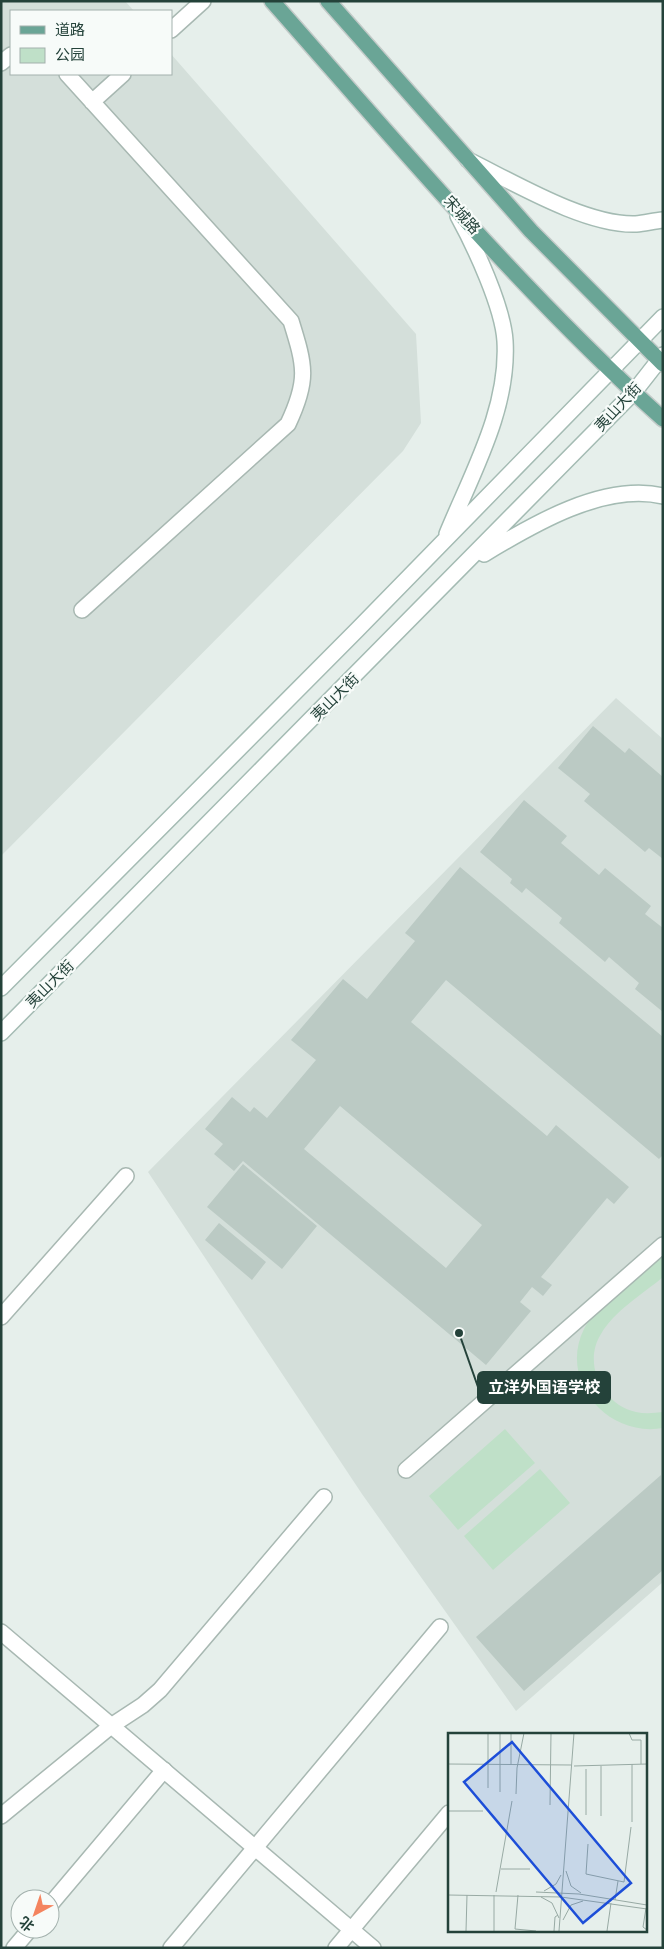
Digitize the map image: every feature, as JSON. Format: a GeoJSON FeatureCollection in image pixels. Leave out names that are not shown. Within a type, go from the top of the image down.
{"type":"FeatureCollection","features":[{"type":"Feature","properties":{"kind":"main road"},"geometry":{"type":"LineString","coordinates":[[172,29],[203,1]]}},
{"type":"Feature","properties":{"kind":"main road","name":"宋城路"},"geometry":{"type":"LineString","coordinates":[[272,1],[500,259],[663,419]]}},
{"type":"Feature","properties":{"kind":"main road"},"geometry":{"type":"LineString","coordinates":[[328,1],[531,230],[661,360]]}},
{"type":"Feature","properties":{"kind":"main road"},"geometry":{"type":"LineString","coordinates":[[68,75],[291,321],[301,353],[304,373],[301,397],[288,424],[82,610]]}},
{"type":"Feature","properties":{"kind":"main road"},"geometry":{"type":"LineString","coordinates":[[92,102],[122,75]]}},
{"type":"Feature","properties":{"kind":"main road"},"geometry":{"type":"LineString","coordinates":[[468,160],[519,186],[596,218],[635,224],[663,220]]}},
{"type":"Feature","properties":{"kind":"main road"},"geometry":{"type":"LineString","coordinates":[[444,541],[490,432],[502,383],[505,340],[474,244],[450,202]]}},
{"type":"Feature","properties":{"kind":"main road","name":"夷山大街"},"geometry":{"type":"LineString","coordinates":[[1,988],[663,317]]}},
{"type":"Feature","properties":{"kind":"main road","name":"夷山大街"},"geometry":{"type":"LineString","coordinates":[[1,1033],[465,565],[634,392],[661,360]]}},
{"type":"Feature","properties":{"kind":"main road"},"geometry":{"type":"LineString","coordinates":[[465,565],[542,521],[580,506],[616,494],[663,496]]}},
{"type":"Feature","properties":{"kind":"main road"},"geometry":{"type":"LineString","coordinates":[[1,1317],[126,1176]]}},
{"type":"Feature","properties":{"kind":"main road"},"geometry":{"type":"LineString","coordinates":[[406,1470],[663,1245]]}},
{"type":"Feature","properties":{"kind":"main road"},"geometry":{"type":"LineString","coordinates":[[1,1816],[111,1726],[144,1705],[160,1690],[324,1497]]}},
{"type":"Feature","properties":{"kind":"main road"},"geometry":{"type":"LineString","coordinates":[[171,1948],[440,1627]]}},
{"type":"Feature","properties":{"kind":"main road"},"geometry":{"type":"LineString","coordinates":[[1,1632],[373,1948]]}},
{"type":"Feature","properties":{"kind":"main road"},"geometry":{"type":"LineString","coordinates":[[60,1893],[164,1770]]}},
{"type":"Feature","properties":{"kind":"main road"},"geometry":{"type":"LineString","coordinates":[[336,1948],[448,1815]]}},
{"type":"Feature","properties":{"kind":"shaded area"},"geometry":{"type":"Polygon","coordinates":[[[1,1],[125,1],[133,10],[10,10],[10,75],[172,75],[172,55],[416,334],[421,423],[403,451],[1,856],[1,1]]]}},
{"type":"Feature","properties":{"kind":"shaded area"},"geometry":{"type":"Polygon","coordinates":[[[616,698],[663,739],[663,1582],[516,1711],[362,1494],[148,1172],[616,698]]]}},
{"type":"Feature","properties":{"kind":"green space"},"geometry":{"type":"Polygon","coordinates":[[[663,1256],[663,1277],[613,1318],[601,1334],[594,1358],[599,1382],[614,1401],[624,1408],[636,1412],[663,1412],[663,1428],[643,1429],[624,1424],[607,1415],[593,1402],[583,1386],[578,1368],[578,1349],[584,1329],[590,1319],[620,1290],[663,1256]]]}},
{"type":"Feature","properties":{"kind":"green space"},"geometry":{"type":"Polygon","coordinates":[[[505,1429],[535,1463],[458,1530],[429,1496],[505,1429]]]}},
{"type":"Feature","properties":{"kind":"green space"},"geometry":{"type":"Polygon","coordinates":[[[540,1469],[570,1503],[493,1570],[464,1536],[540,1469]]]}},
{"type":"Feature","properties":{"kind":"building"},"geometry":{"type":"Polygon","coordinates":[[[593,726],[625,753],[629,748],[663,777],[663,859],[649,848],[645,852],[584,801],[590,794],[558,768],[593,726]]]}},
{"type":"Feature","properties":{"kind":"building"},"geometry":{"type":"Polygon","coordinates":[[[524,800],[567,836],[561,843],[599,875],[605,868],[651,906],[645,914],[663,928],[663,1012],[635,989],[639,983],[609,957],[605,962],[559,923],[562,918],[526,888],[522,893],[510,883],[512,879],[480,852],[524,800]]]}},
{"type":"Feature","properties":{"kind":"building"},"geometry":{"type":"Polygon","coordinates":[[[460,867],[663,1037],[663,1155],[659,1159],[446,980],[411,1022],[547,1136],[556,1125],[629,1187],[614,1204],[607,1198],[541,1277],[552,1285],[543,1296],[532,1287],[520,1302],[531,1311],[486,1365],[243,1161],[234,1171],[214,1154],[223,1144],[205,1129],[232,1097],[250,1112],[254,1107],[267,1118],[316,1060],[291,1040],[343,979],[367,999],[415,941],[405,933],[460,867]],[[340,1106],[304,1149],[446,1268],[482,1225],[340,1106]]]}},
{"type":"Feature","properties":{"kind":"building"},"geometry":{"type":"Polygon","coordinates":[[[243,1164],[317,1226],[282,1269],[207,1207],[243,1164]]]}},
{"type":"Feature","properties":{"kind":"building"},"geometry":{"type":"Polygon","coordinates":[[[219,1223],[266,1262],[252,1280],[205,1240],[219,1223]]]}},
{"type":"Feature","properties":{"kind":"building"},"geometry":{"type":"Polygon","coordinates":[[[661,1475],[663,1570],[524,1691],[476,1637],[661,1475]]]}},
{"type":"Feature","properties":{"kind":"place","name":"立洋外国语学校"},"geometry":{"type":"Point","coordinates":[459,1333]}}]}
